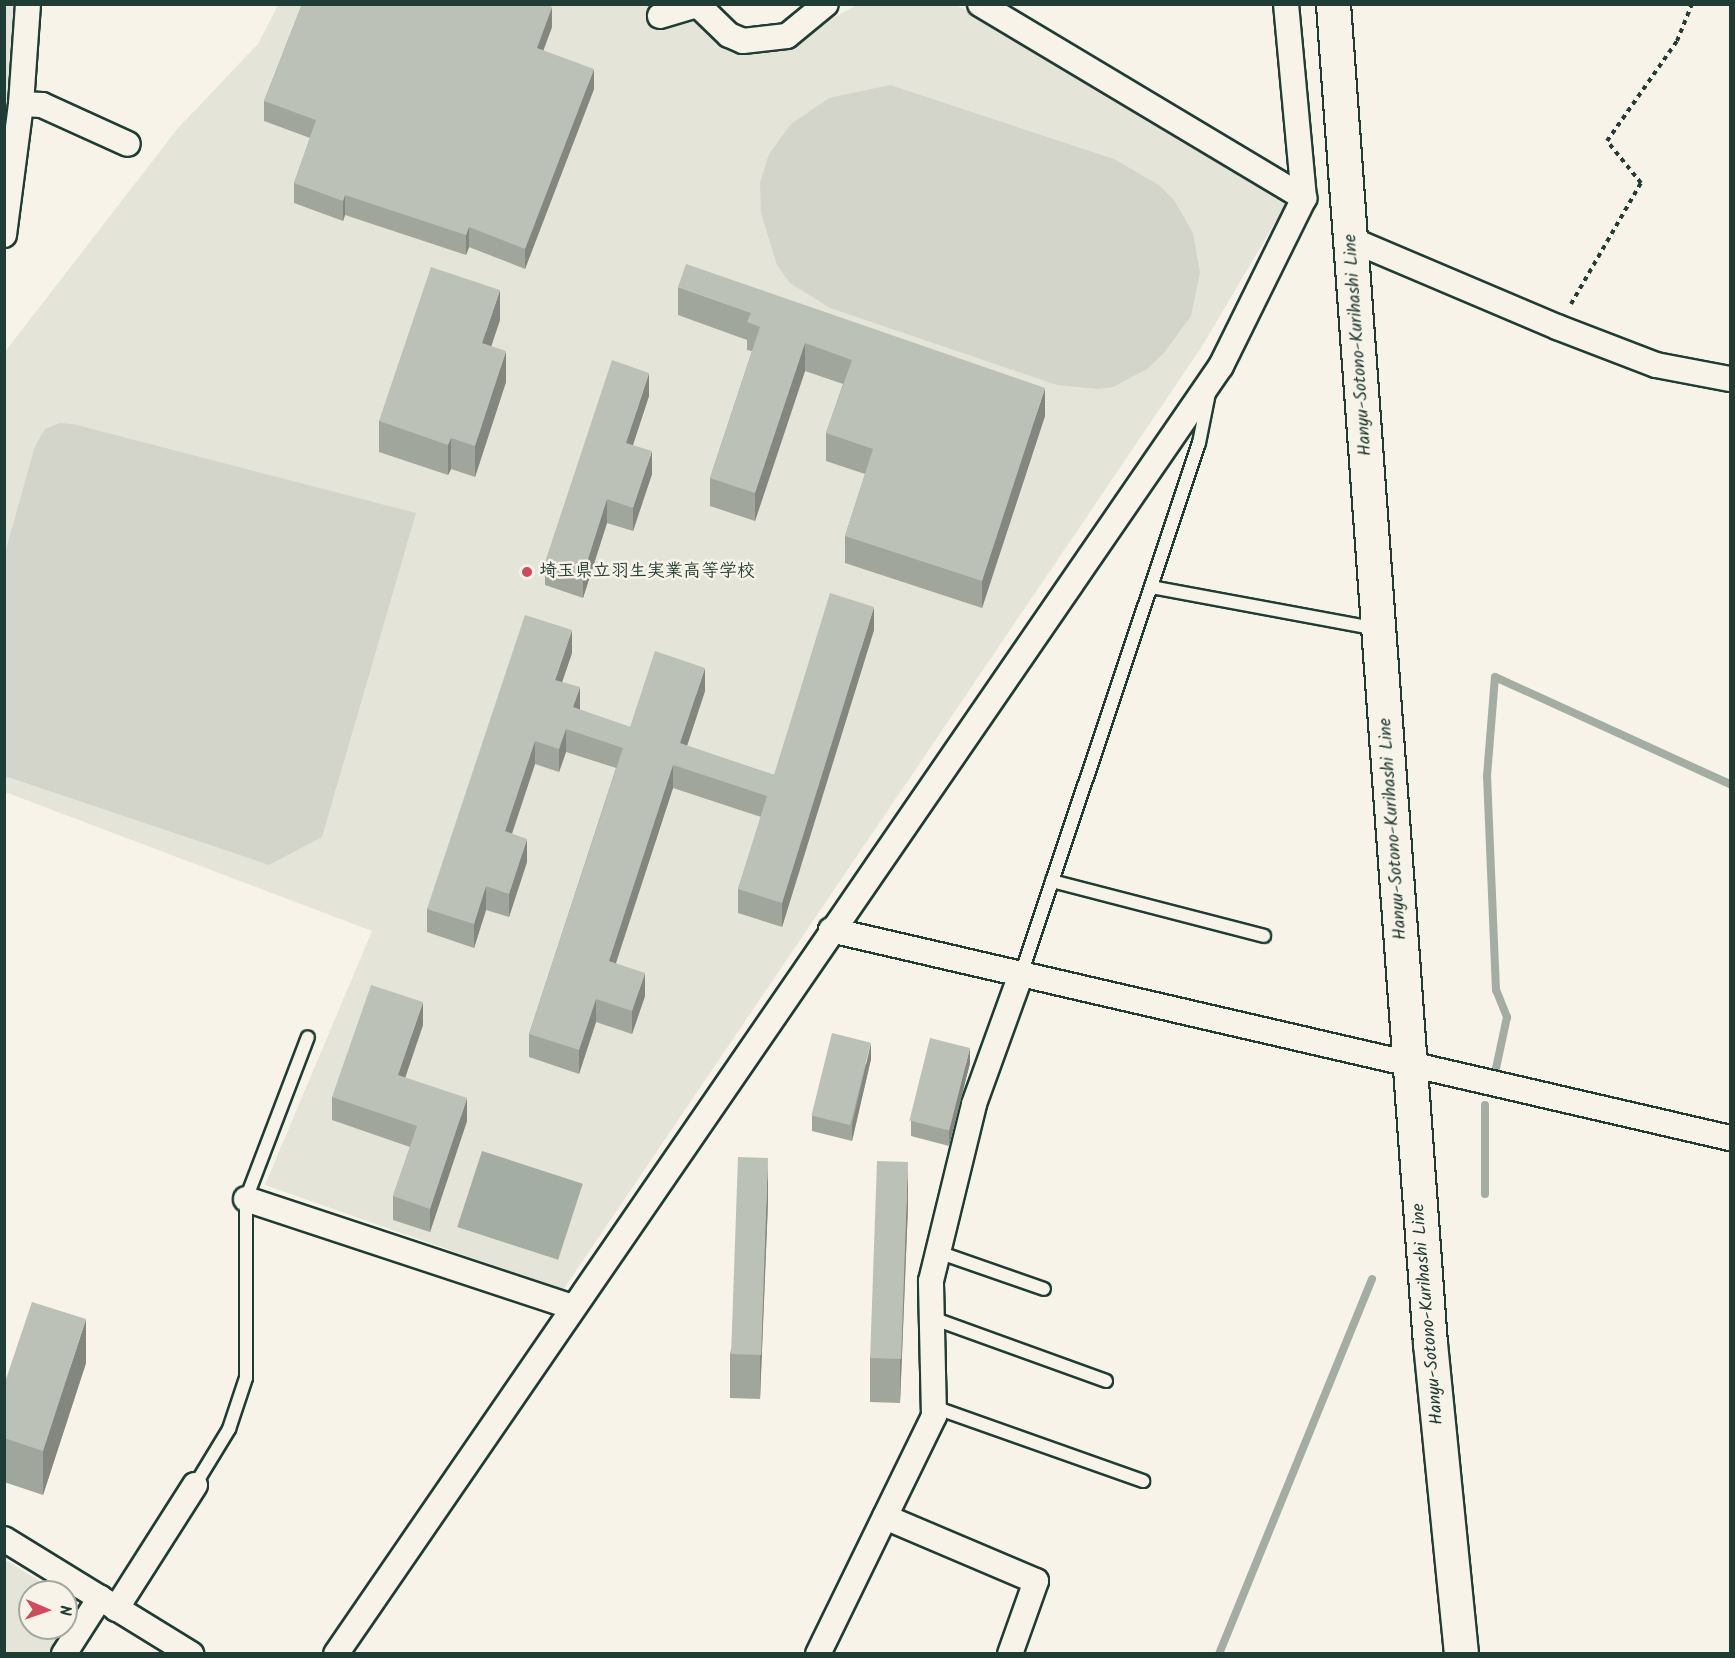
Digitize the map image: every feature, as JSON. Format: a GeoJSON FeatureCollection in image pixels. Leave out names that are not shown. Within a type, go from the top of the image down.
{"type":"FeatureCollection","features":[{"type":"Feature","properties":{"kind":"main road","name":"Hanyu-Sotono-Kurihashi Line"},"geometry":{"type":"LineString","coordinates":[[1333,4],[1352,240],[1430,1343],[1461,1653]]}},
{"type":"Feature","properties":{"kind":"street"},"geometry":{"type":"LineString","coordinates":[[4,235],[21,104],[28,4]]}},
{"type":"Feature","properties":{"kind":"street"},"geometry":{"type":"LineString","coordinates":[[660,16],[700,6],[729,35],[743,41],[787,36],[826,4]]}},
{"type":"Feature","properties":{"kind":"street"},"geometry":{"type":"LineString","coordinates":[[980,4],[1304,198]]}},
{"type":"Feature","properties":{"kind":"street"},"geometry":{"type":"LineString","coordinates":[[336,1653],[831,930],[1212,380],[1304,198],[1286,4]]}},
{"type":"Feature","properties":{"kind":"street"},"geometry":{"type":"LineString","coordinates":[[21,104],[42,105],[128,144]]}},
{"type":"Feature","properties":{"kind":"street"},"geometry":{"type":"LineString","coordinates":[[1352,240],[1557,327],[1656,365],[1731,379]]}},
{"type":"Feature","properties":{"kind":"street"},"geometry":{"type":"LineString","coordinates":[[831,930],[1731,1138]]}},
{"type":"Feature","properties":{"kind":"street"},"geometry":{"type":"LineString","coordinates":[[818,1653],[934,1416],[931,1281],[974,1104],[1021,974]]}},
{"type":"Feature","properties":{"kind":"street"},"geometry":{"type":"LineString","coordinates":[[246,1199],[573,1307]]}},
{"type":"Feature","properties":{"kind":"street"},"geometry":{"type":"LineString","coordinates":[[64,1653],[108,1603],[195,1485]]}},
{"type":"Feature","properties":{"kind":"street"},"geometry":{"type":"LineString","coordinates":[[885,1517],[1036,1581],[1010,1653]]}},
{"type":"Feature","properties":{"kind":"street"},"geometry":{"type":"LineString","coordinates":[[4,1539],[191,1653]]}},
{"type":"Feature","properties":{"kind":"lane"},"geometry":{"type":"LineString","coordinates":[[1021,974],[1199,444],[1212,380]]}},
{"type":"Feature","properties":{"kind":"lane"},"geometry":{"type":"LineString","coordinates":[[1151,587],[1380,630]]}},
{"type":"Feature","properties":{"kind":"lane"},"geometry":{"type":"LineString","coordinates":[[1052,881],[1264,936]]}},
{"type":"Feature","properties":{"kind":"lane"},"geometry":{"type":"LineString","coordinates":[[195,1485],[229,1429],[246,1377],[246,1199],[308,1037]]}},
{"type":"Feature","properties":{"kind":"lane"},"geometry":{"type":"LineString","coordinates":[[938,1252],[1044,1289]]}},
{"type":"Feature","properties":{"kind":"lane"},"geometry":{"type":"LineString","coordinates":[[932,1318],[1106,1381]]}},
{"type":"Feature","properties":{"kind":"lane"},"geometry":{"type":"LineString","coordinates":[[933,1407],[1143,1481]]}},
{"type":"Feature","properties":{"kind":"path"},"geometry":{"type":"LineString","coordinates":[[1557,327],[1641,183],[1607,141],[1677,41],[1692,4]]}},
{"type":"Feature","properties":{"kind":"shaded area"},"geometry":{"type":"Polygon","coordinates":[[[5,5],[16,5],[5,146],[5,5]]]}},
{"type":"Feature","properties":{"kind":"shaded area","name":"埼玉県立羽生実業高等学校"},"geometry":{"type":"Polygon","coordinates":[[[278,5],[671,5],[779,47],[857,5],[956,5],[1292,194],[1201,348],[563,1290],[265,1185],[372,931],[5,792],[4,353],[178,128],[258,44],[278,5]]]}},
{"type":"Feature","properties":{"kind":"shaded area"},"geometry":{"type":"Polygon","coordinates":[[[890,85],[1114,159],[1159,185],[1174,200],[1193,233],[1200,273],[1191,316],[1164,353],[1147,369],[1113,387],[1098,389],[1057,385],[830,308],[790,283],[777,265],[761,213],[760,183],[769,154],[791,124],[829,98],[890,85]]]}},
{"type":"Feature","properties":{"kind":"shaded area"},"geometry":{"type":"Polygon","coordinates":[[[60,423],[73,424],[416,513],[322,837],[269,865],[5,776],[5,553],[35,446],[45,429],[60,423]]]}},
{"type":"Feature","properties":{"kind":"shaded area"},"geometry":{"type":"Polygon","coordinates":[[[482,1151],[583,1184],[558,1260],[457,1227],[482,1151]]]}},
{"type":"Feature","properties":{"kind":"shaded area"},"geometry":{"type":"Polygon","coordinates":[[[4,1559],[38,1580],[18,1580],[18,1640],[63,1640],[56,1653],[5,1653],[4,1559]]]}},
{"type":"Feature","properties":{"kind":"building"},"geometry":{"type":"Polygon","coordinates":[[[302,4],[546,4],[552,7],[537,48],[594,69],[525,249],[469,227],[466,235],[345,195],[343,201],[294,183],[316,120],[264,101],[302,4]]]}},
{"type":"Feature","properties":{"kind":"building"},"geometry":{"type":"Polygon","coordinates":[[[686,264],[1045,388],[982,581],[845,536],[873,449],[826,433],[852,360],[805,343],[755,493],[710,478],[760,327],[747,322],[751,313],[678,287],[686,264]]]}},
{"type":"Feature","properties":{"kind":"building"},"geometry":{"type":"Polygon","coordinates":[[[431,267],[500,290],[482,343],[506,351],[475,446],[451,438],[448,445],[379,421],[431,267]]]}},
{"type":"Feature","properties":{"kind":"building"},"geometry":{"type":"Polygon","coordinates":[[[612,360],[649,373],[626,443],[652,451],[633,508],[607,499],[583,575],[545,562],[612,360]]]}},
{"type":"Feature","properties":{"kind":"building"},"geometry":{"type":"Polygon","coordinates":[[[830,593],[874,607],[782,903],[738,889],[767,796],[673,765],[609,961],[645,973],[632,1011],[596,999],[579,1050],[529,1034],[623,748],[566,729],[559,749],[535,741],[505,831],[527,839],[509,894],[486,886],[474,924],[427,909],[525,615],[572,630],[555,680],[580,687],[573,707],[630,727],[655,651],[705,668],[680,743],[774,775],[830,593]]]}},
{"type":"Feature","properties":{"kind":"building"},"geometry":{"type":"Polygon","coordinates":[[[371,985],[423,1002],[398,1075],[467,1098],[430,1209],[393,1196],[417,1126],[332,1097],[371,985]]]}},
{"type":"Feature","properties":{"kind":"building"},"geometry":{"type":"Polygon","coordinates":[[[832,1033],[871,1043],[850,1125],[811,1115],[832,1033]]]}},
{"type":"Feature","properties":{"kind":"building"},"geometry":{"type":"Polygon","coordinates":[[[930,1038],[970,1048],[949,1130],[909,1120],[930,1038]]]}},
{"type":"Feature","properties":{"kind":"building"},"geometry":{"type":"Polygon","coordinates":[[[738,1157],[768,1158],[761,1355],[731,1354],[738,1157]]]}},
{"type":"Feature","properties":{"kind":"building"},"geometry":{"type":"Polygon","coordinates":[[[877,1161],[908,1162],[901,1359],[870,1358],[877,1161]]]}},
{"type":"Feature","properties":{"kind":"building"},"geometry":{"type":"Polygon","coordinates":[[[32,1302],[86,1319],[43,1451],[4,1438],[4,1385],[32,1302]]]}},
{"type":"Feature","properties":{"kind":"waterway"},"geometry":{"type":"LineString","coordinates":[[1495,1073],[1507,1017],[1496,990],[1487,776],[1495,677],[1730,784]]}},
{"type":"Feature","properties":{"kind":"waterway"},"geometry":{"type":"LineString","coordinates":[[1485,1105],[1485,1194]]}},
{"type":"Feature","properties":{"kind":"waterway"},"geometry":{"type":"LineString","coordinates":[[1219,1654],[1372,1279]]}},
{"type":"Feature","properties":{"kind":"place","name":"埼玉県立羽生実業高等学校"},"geometry":{"type":"Point","coordinates":[527,572]}}]}
